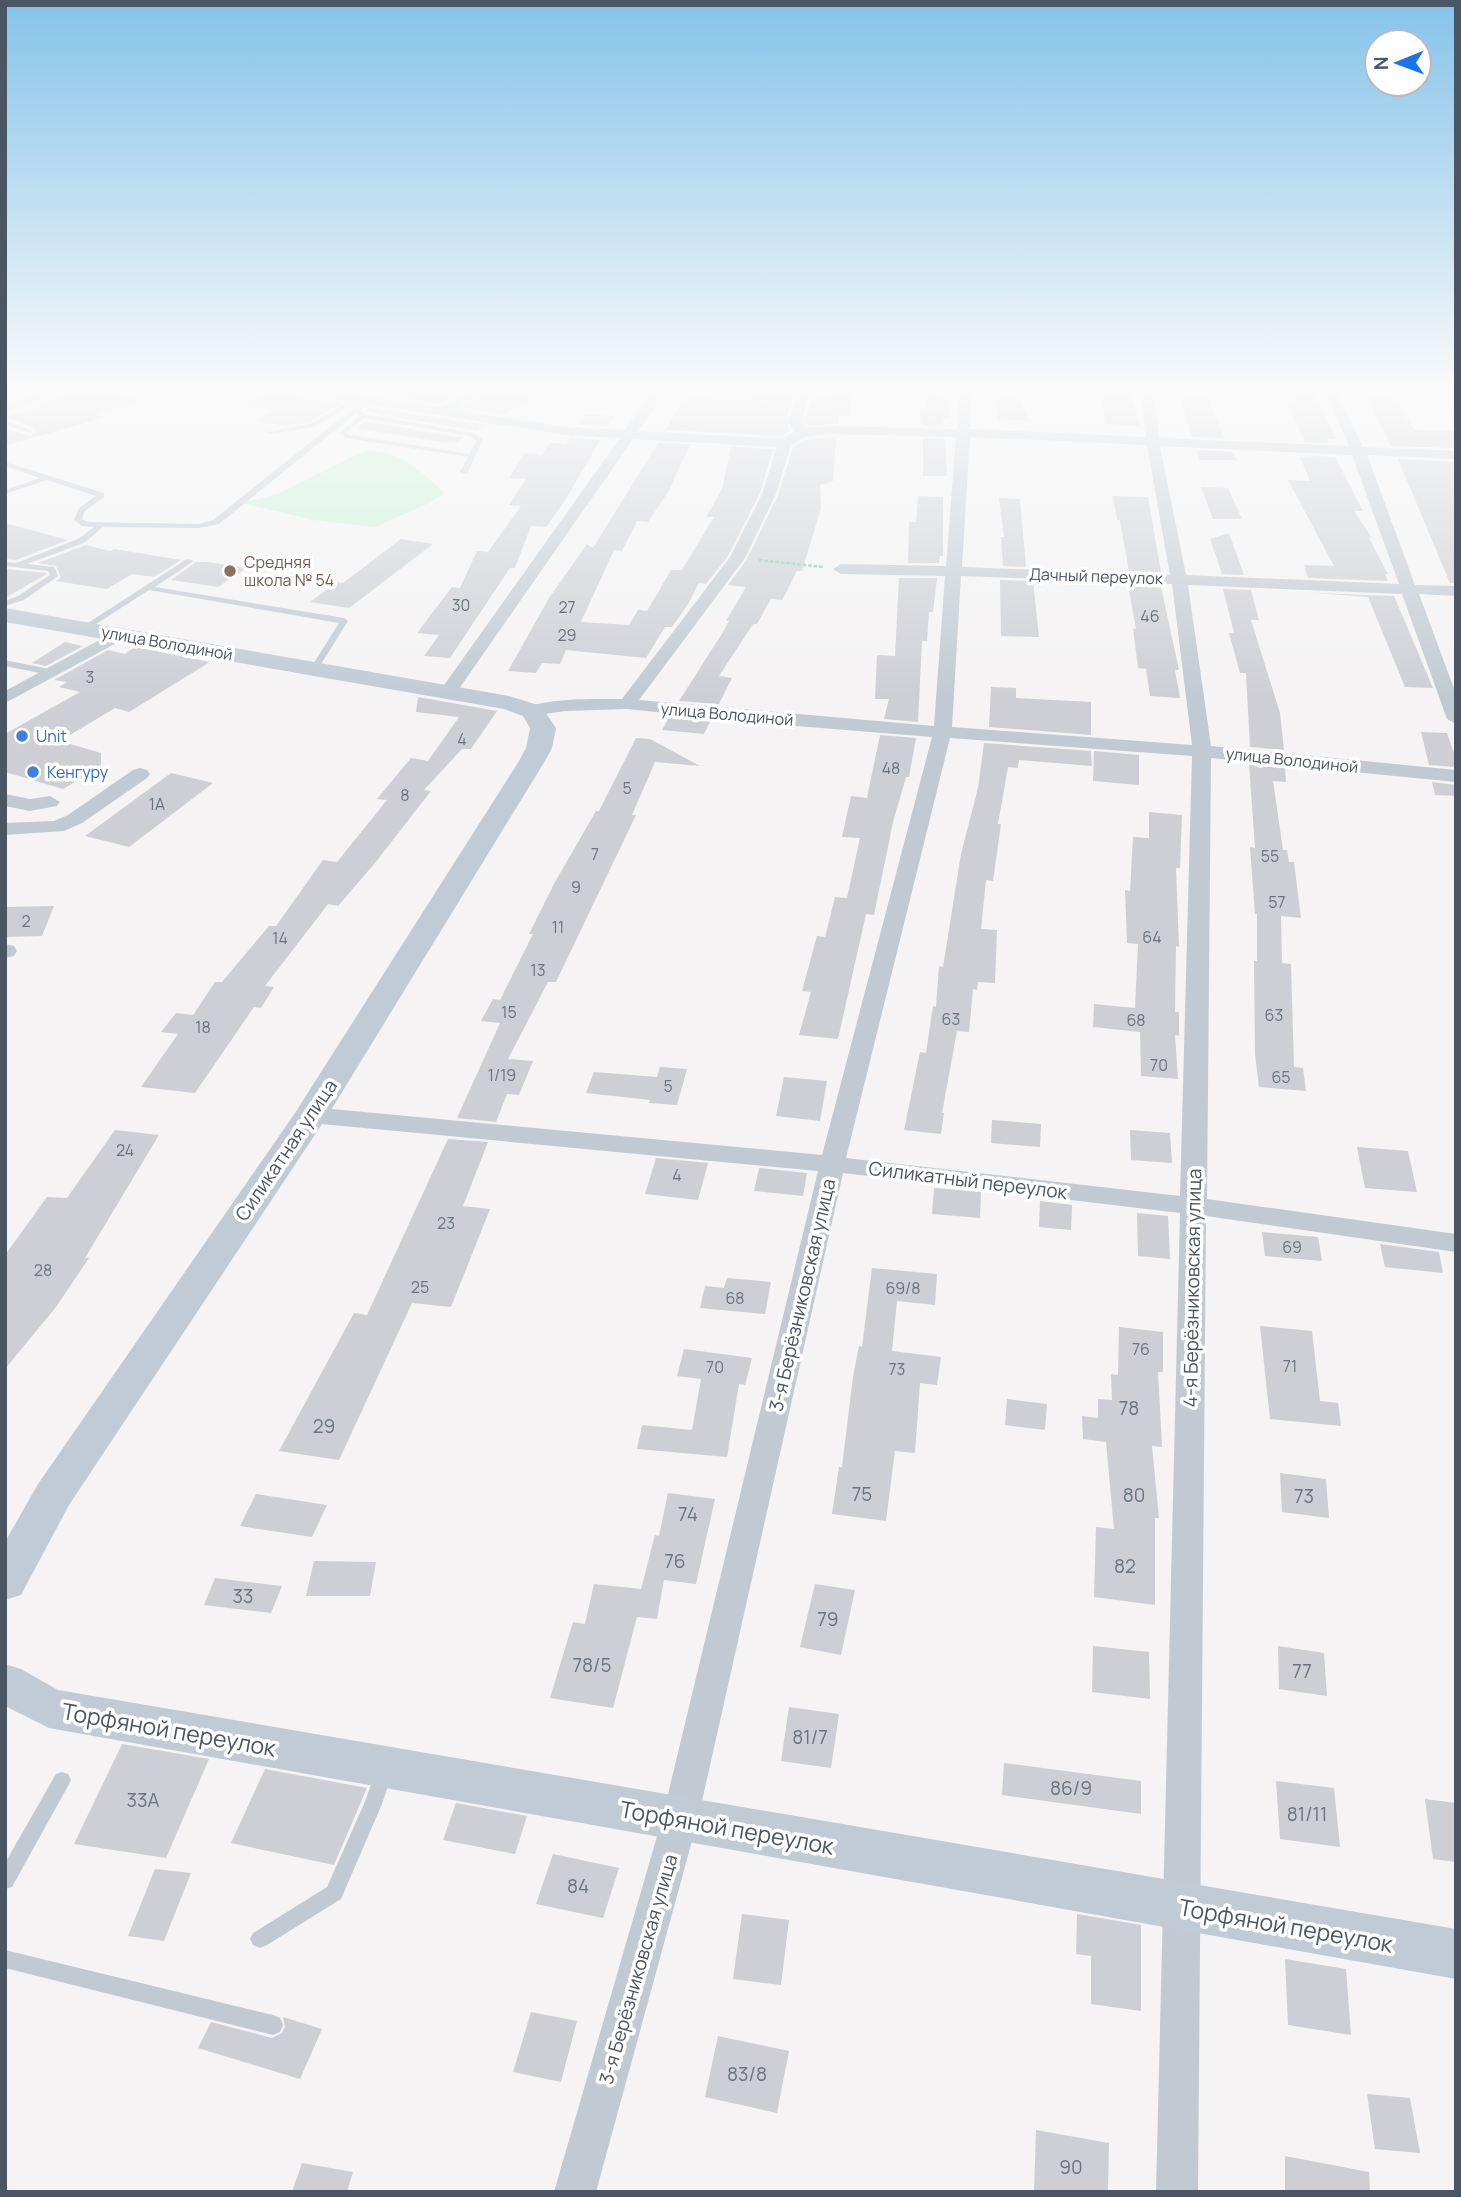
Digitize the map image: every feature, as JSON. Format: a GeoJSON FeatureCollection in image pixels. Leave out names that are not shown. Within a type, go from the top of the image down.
{"type":"FeatureCollection","features":[{"type":"Feature","properties":{"kind":"street"},"geometry":{"type":"LineString","coordinates":[[448,692],[588,492]]}},
{"type":"Feature","properties":{"kind":"street"},"geometry":{"type":"LineString","coordinates":[[627,704],[737,558],[770,492]]}},
{"type":"Feature","properties":{"kind":"street","name":"3-я Берёзниковская улица"},"geometry":{"type":"LineString","coordinates":[[575,2192],[680,1819],[832,1164],[943,730],[959,492]]}},
{"type":"Feature","properties":{"kind":"street","name":"4-я Берёзниковская улица"},"geometry":{"type":"LineString","coordinates":[[1162,492],[1179,580],[1202,751],[1177,2192]]}},
{"type":"Feature","properties":{"kind":"street"},"geometry":{"type":"LineString","coordinates":[[1372,492],[1456,719]]}},
{"type":"Feature","properties":{"kind":"street","name":"Дачный переулок"},"geometry":{"type":"LineString","coordinates":[[841,569],[1456,591]]}},
{"type":"Feature","properties":{"kind":"street","name":"улица Володиной"},"geometry":{"type":"LineString","coordinates":[[5,615],[509,703],[532,711],[565,706],[627,704],[785,720],[1202,751],[1456,776]]}},
{"type":"Feature","properties":{"kind":"street"},"geometry":{"type":"LineString","coordinates":[[5,698],[118,635]]}},
{"type":"Feature","properties":{"kind":"street","name":"Силикатная улица"},"geometry":{"type":"LineString","coordinates":[[5,1583],[53,1495],[312,1115],[540,748],[543,729],[532,711]]}},
{"type":"Feature","properties":{"kind":"street"},"geometry":{"type":"LineString","coordinates":[[5,829],[57,827],[75,820],[140,774]]}},
{"type":"Feature","properties":{"kind":"street"},"geometry":{"type":"LineString","coordinates":[[5,800],[30,805],[50,802]]}},
{"type":"Feature","properties":{"kind":"street","name":"Силикатный переулок"},"geometry":{"type":"LineString","coordinates":[[312,1115],[832,1164],[1193,1206],[1456,1243]]}},
{"type":"Feature","properties":{"kind":"street","name":"Торфяной переулок"},"geometry":{"type":"LineString","coordinates":[[5,1683],[49,1708],[1456,1954]]}},
{"type":"Feature","properties":{"kind":"lane"},"geometry":{"type":"LineString","coordinates":[[90,492],[101,495],[82,510],[78,520],[85,524],[198,526],[216,522],[253,492]]}},
{"type":"Feature","properties":{"kind":"lane"},"geometry":{"type":"LineString","coordinates":[[15,566],[81,541],[101,525]]}},
{"type":"Feature","properties":{"kind":"lane"},"geometry":{"type":"LineString","coordinates":[[84,628],[190,561]]}},
{"type":"Feature","properties":{"kind":"lane"},"geometry":{"type":"LineString","coordinates":[[5,564],[51,569],[54,576],[21,598],[5,604]]}},
{"type":"Feature","properties":{"kind":"lane"},"geometry":{"type":"LineString","coordinates":[[149,588],[344,621],[314,669]]}},
{"type":"Feature","properties":{"kind":"lane"},"geometry":{"type":"LineString","coordinates":[[5,663],[54,673]]}},
{"type":"Feature","properties":{"kind":"lane"},"geometry":{"type":"LineString","coordinates":[[260,1939],[334,1893],[373,1804],[385,1768]]}},
{"type":"Feature","properties":{"kind":"lane"},"geometry":{"type":"LineString","coordinates":[[5,1881],[62,1780]]}},
{"type":"Feature","properties":{"kind":"lane"},"geometry":{"type":"LineString","coordinates":[[5,1959],[273,2025]]}},
{"type":"Feature","properties":{"kind":"path"},"geometry":{"type":"LineString","coordinates":[[737,558],[841,569]]}},
{"type":"Feature","properties":{"kind":"green space"},"geometry":{"type":"Polygon","coordinates":[[[282,492],[445,493],[375,527],[314,520],[241,503],[282,492]]]}},
{"type":"Feature","properties":{"kind":"building"},"geometry":{"type":"Polygon","coordinates":[[[518,492],[570,492],[546,527],[531,526],[515,568],[510,568],[450,658],[424,656],[439,635],[417,633],[452,587],[460,588],[477,551],[488,552],[521,506],[509,505],[518,492]]]}},
{"type":"Feature","properties":{"kind":"building"},"geometry":{"type":"Polygon","coordinates":[[[628,492],[668,492],[648,522],[637,521],[622,551],[614,550],[581,622],[629,625],[638,610],[647,611],[671,570],[682,570],[714,517],[706,517],[721,492],[760,492],[728,556],[706,584],[699,583],[672,627],[665,627],[646,658],[566,650],[560,664],[542,663],[536,673],[508,671],[549,598],[587,544],[593,548],[628,492]]]}},
{"type":"Feature","properties":{"kind":"building"},"geometry":{"type":"Polygon","coordinates":[[[779,492],[820,492],[821,508],[802,571],[797,571],[782,600],[771,599],[757,624],[753,624],[719,676],[732,678],[719,704],[679,701],[723,632],[729,621],[726,621],[746,587],[728,585],[747,559],[779,492]]]}},
{"type":"Feature","properties":{"kind":"building"},"geometry":{"type":"Polygon","coordinates":[[[1203,492],[1230,492],[1242,519],[1213,519],[1203,492]]]}},
{"type":"Feature","properties":{"kind":"building"},"geometry":{"type":"Polygon","coordinates":[[[1294,492],[1353,492],[1363,511],[1354,511],[1372,538],[1369,538],[1388,574],[1385,574],[1388,581],[1308,578],[1304,565],[1334,566],[1294,492]]]}},
{"type":"Feature","properties":{"kind":"building"},"geometry":{"type":"Polygon","coordinates":[[[1412,492],[1456,492],[1456,583],[1450,583],[1412,492]]]}},
{"type":"Feature","properties":{"kind":"building"},"geometry":{"type":"Polygon","coordinates":[[[918,496],[943,497],[943,556],[940,556],[939,563],[908,563],[909,522],[916,522],[918,496]]]}},
{"type":"Feature","properties":{"kind":"building"},"geometry":{"type":"Polygon","coordinates":[[[1113,496],[1148,497],[1161,572],[1129,571],[1113,496]]]}},
{"type":"Feature","properties":{"kind":"building"},"geometry":{"type":"Polygon","coordinates":[[[999,498],[1020,499],[1026,567],[1003,566],[1001,537],[1004,537],[999,498]]]}},
{"type":"Feature","properties":{"kind":"building"},"geometry":{"type":"Polygon","coordinates":[[[5,523],[68,540],[16,560],[5,559],[5,523]]]}},
{"type":"Feature","properties":{"kind":"building"},"geometry":{"type":"Polygon","coordinates":[[[1229,533],[1244,575],[1222,574],[1210,539],[1229,533]]]}},
{"type":"Feature","properties":{"kind":"building"},"geometry":{"type":"Polygon","coordinates":[[[401,539],[433,544],[349,608],[310,602],[337,582],[343,583],[401,539]]]}},
{"type":"Feature","properties":{"kind":"building"},"geometry":{"type":"Polygon","coordinates":[[[86,545],[110,551],[114,549],[181,560],[154,577],[132,574],[107,589],[56,581],[61,577],[56,566],[38,563],[86,545]]]}},
{"type":"Feature","properties":{"kind":"building"},"geometry":{"type":"Polygon","coordinates":[[[196,562],[247,568],[218,587],[171,580],[196,562]]]}},
{"type":"Feature","properties":{"kind":"building"},"geometry":{"type":"Polygon","coordinates":[[[5,569],[46,573],[47,574],[5,598],[5,569]]]}},
{"type":"Feature","properties":{"kind":"building"},"geometry":{"type":"Polygon","coordinates":[[[899,578],[937,578],[933,612],[929,612],[927,641],[922,641],[918,722],[884,719],[889,699],[875,699],[877,655],[895,656],[899,578]]]}},
{"type":"Feature","properties":{"kind":"building"},"geometry":{"type":"Polygon","coordinates":[[[1000,580],[1033,581],[1039,637],[1001,636],[1000,580]]]}},
{"type":"Feature","properties":{"kind":"building"},"geometry":{"type":"Polygon","coordinates":[[[1128,585],[1164,586],[1161,587],[1179,670],[1175,670],[1180,698],[1150,696],[1146,669],[1138,668],[1133,628],[1136,629],[1128,585]]]}},
{"type":"Feature","properties":{"kind":"building"},"geometry":{"type":"Polygon","coordinates":[[[1223,589],[1251,590],[1259,620],[1251,620],[1280,713],[1284,750],[1250,747],[1246,673],[1240,673],[1229,633],[1234,633],[1223,589]]]}},
{"type":"Feature","properties":{"kind":"building"},"geometry":{"type":"Polygon","coordinates":[[[1314,593],[1394,596],[1433,688],[1405,687],[1368,597],[1314,593]]]}},
{"type":"Feature","properties":{"kind":"building"},"geometry":{"type":"Polygon","coordinates":[[[65,642],[83,646],[46,666],[32,663],[65,642]]]}},
{"type":"Feature","properties":{"kind":"building"},"geometry":{"type":"Polygon","coordinates":[[[135,647],[210,662],[129,712],[115,708],[60,741],[101,753],[101,767],[63,789],[5,772],[5,734],[80,692],[59,687],[67,682],[54,680],[108,650],[125,654],[135,647]]]}},
{"type":"Feature","properties":{"kind":"building"},"geometry":{"type":"Polygon","coordinates":[[[991,687],[1016,688],[1016,698],[1091,702],[1091,735],[989,727],[991,687]]]}},
{"type":"Feature","properties":{"kind":"building"},"geometry":{"type":"Polygon","coordinates":[[[418,697],[497,711],[471,749],[462,749],[424,790],[431,791],[338,906],[328,904],[265,986],[274,987],[261,1008],[254,1007],[195,1093],[141,1087],[178,1034],[161,1032],[176,1013],[193,1015],[215,982],[222,982],[269,926],[276,926],[323,860],[337,862],[387,800],[377,799],[411,758],[428,761],[459,717],[416,712],[418,697]]]}},
{"type":"Feature","properties":{"kind":"building"},"geometry":{"type":"Polygon","coordinates":[[[670,716],[711,720],[704,734],[662,730],[670,716]]]}},
{"type":"Feature","properties":{"kind":"building"},"geometry":{"type":"Polygon","coordinates":[[[1421,732],[1447,733],[1456,767],[1429,765],[1421,732]]]}},
{"type":"Feature","properties":{"kind":"building"},"geometry":{"type":"Polygon","coordinates":[[[880,735],[916,738],[909,777],[906,777],[893,822],[874,915],[866,914],[838,1039],[799,1035],[811,992],[802,991],[817,936],[825,937],[835,897],[847,898],[860,838],[842,837],[851,796],[867,798],[880,735]]]}},
{"type":"Feature","properties":{"kind":"building"},"geometry":{"type":"Polygon","coordinates":[[[636,738],[650,739],[700,766],[655,762],[632,815],[636,815],[556,982],[548,982],[508,1059],[533,1061],[519,1095],[507,1094],[496,1122],[457,1118],[500,1023],[481,1021],[493,999],[500,1000],[555,882],[596,811],[599,811],[636,738]]]}},
{"type":"Feature","properties":{"kind":"building"},"geometry":{"type":"Polygon","coordinates":[[[984,743],[1091,751],[1092,766],[1019,760],[1018,768],[1008,767],[998,824],[1001,824],[993,881],[986,880],[981,929],[997,930],[995,983],[978,982],[977,990],[973,989],[969,1032],[957,1031],[942,1113],[941,1134],[904,1130],[920,1052],[926,1053],[933,1006],[936,1007],[939,966],[943,967],[961,854],[978,788],[984,743]]]}},
{"type":"Feature","properties":{"kind":"building"},"geometry":{"type":"Polygon","coordinates":[[[1094,751],[1139,755],[1139,785],[1093,781],[1094,751]]]}},
{"type":"Feature","properties":{"kind":"building"},"geometry":{"type":"Polygon","coordinates":[[[1249,764],[1285,768],[1286,782],[1273,781],[1283,850],[1287,850],[1289,862],[1294,862],[1301,918],[1281,916],[1282,963],[1291,964],[1294,1067],[1303,1068],[1306,1091],[1259,1087],[1255,1054],[1254,961],[1257,961],[1257,914],[1250,847],[1255,848],[1249,764]]]}},
{"type":"Feature","properties":{"kind":"building"},"geometry":{"type":"Polygon","coordinates":[[[171,773],[213,783],[129,847],[85,836],[171,773]]]}},
{"type":"Feature","properties":{"kind":"building"},"geometry":{"type":"Polygon","coordinates":[[[1432,782],[1456,785],[1456,796],[1435,795],[1432,782]]]}},
{"type":"Feature","properties":{"kind":"building"},"geometry":{"type":"Polygon","coordinates":[[[1149,812],[1182,815],[1180,868],[1176,868],[1179,947],[1176,946],[1175,1012],[1179,1012],[1179,1036],[1175,1035],[1178,1079],[1141,1076],[1140,1032],[1093,1027],[1094,1004],[1135,1008],[1138,944],[1127,943],[1125,890],[1130,891],[1133,837],[1149,838],[1149,812]]]}},
{"type":"Feature","properties":{"kind":"building"},"geometry":{"type":"Polygon","coordinates":[[[54,906],[42,936],[5,937],[5,907],[54,906]]]}},
{"type":"Feature","properties":{"kind":"building"},"geometry":{"type":"Polygon","coordinates":[[[660,1067],[687,1069],[677,1105],[586,1093],[594,1072],[657,1077],[660,1067]]]}},
{"type":"Feature","properties":{"kind":"building"},"geometry":{"type":"Polygon","coordinates":[[[784,1077],[827,1081],[820,1121],[776,1116],[784,1077]]]}},
{"type":"Feature","properties":{"kind":"building"},"geometry":{"type":"Polygon","coordinates":[[[992,1120],[1041,1124],[1040,1147],[991,1143],[992,1120]]]}},
{"type":"Feature","properties":{"kind":"building"},"geometry":{"type":"Polygon","coordinates":[[[115,1130],[159,1135],[85,1258],[89,1258],[56,1307],[5,1369],[5,1255],[47,1197],[67,1198],[115,1130]]]}},
{"type":"Feature","properties":{"kind":"building"},"geometry":{"type":"Polygon","coordinates":[[[1130,1130],[1170,1133],[1172,1163],[1131,1160],[1130,1130]]]}},
{"type":"Feature","properties":{"kind":"building"},"geometry":{"type":"Polygon","coordinates":[[[448,1139],[488,1142],[463,1206],[490,1209],[451,1307],[412,1303],[339,1460],[279,1451],[354,1313],[367,1315],[448,1139]]]}},
{"type":"Feature","properties":{"kind":"building"},"geometry":{"type":"Polygon","coordinates":[[[1357,1147],[1408,1151],[1417,1192],[1365,1188],[1357,1147]]]}},
{"type":"Feature","properties":{"kind":"building"},"geometry":{"type":"Polygon","coordinates":[[[656,1158],[708,1163],[698,1200],[645,1194],[656,1158]]]}},
{"type":"Feature","properties":{"kind":"building"},"geometry":{"type":"Polygon","coordinates":[[[759,1168],[807,1173],[803,1196],[754,1191],[759,1168]]]}},
{"type":"Feature","properties":{"kind":"building"},"geometry":{"type":"Polygon","coordinates":[[[934,1188],[981,1192],[980,1218],[932,1214],[934,1188]]]}},
{"type":"Feature","properties":{"kind":"building"},"geometry":{"type":"Polygon","coordinates":[[[1040,1201],[1072,1205],[1071,1230],[1039,1227],[1040,1201]]]}},
{"type":"Feature","properties":{"kind":"building"},"geometry":{"type":"Polygon","coordinates":[[[1137,1213],[1168,1216],[1170,1259],[1138,1256],[1137,1213]]]}},
{"type":"Feature","properties":{"kind":"building"},"geometry":{"type":"Polygon","coordinates":[[[1262,1232],[1318,1237],[1322,1261],[1265,1256],[1262,1232]]]}},
{"type":"Feature","properties":{"kind":"building"},"geometry":{"type":"Polygon","coordinates":[[[1380,1244],[1439,1252],[1443,1273],[1385,1267],[1380,1244]]]}},
{"type":"Feature","properties":{"kind":"building"},"geometry":{"type":"Polygon","coordinates":[[[872,1268],[937,1274],[935,1305],[897,1301],[892,1351],[941,1357],[937,1385],[920,1383],[915,1453],[895,1451],[886,1521],[832,1514],[839,1467],[842,1467],[853,1377],[859,1346],[862,1347],[872,1268]]]}},
{"type":"Feature","properties":{"kind":"building"},"geometry":{"type":"Polygon","coordinates":[[[727,1278],[771,1282],[765,1314],[700,1308],[705,1286],[724,1288],[727,1278]]]}},
{"type":"Feature","properties":{"kind":"building"},"geometry":{"type":"Polygon","coordinates":[[[1260,1326],[1312,1331],[1320,1401],[1338,1403],[1341,1426],[1270,1419],[1260,1326]]]}},
{"type":"Feature","properties":{"kind":"building"},"geometry":{"type":"Polygon","coordinates":[[[1119,1327],[1163,1332],[1163,1372],[1158,1372],[1162,1447],[1152,1446],[1159,1518],[1155,1518],[1155,1605],[1094,1597],[1096,1527],[1114,1529],[1106,1442],[1083,1439],[1082,1416],[1098,1418],[1098,1399],[1112,1400],[1111,1374],[1118,1375],[1119,1327]]]}},
{"type":"Feature","properties":{"kind":"building"},"geometry":{"type":"Polygon","coordinates":[[[684,1349],[752,1358],[745,1385],[739,1384],[727,1457],[637,1449],[642,1425],[692,1430],[701,1379],[677,1376],[684,1349]]]}},
{"type":"Feature","properties":{"kind":"building"},"geometry":{"type":"Polygon","coordinates":[[[1007,1399],[1047,1404],[1045,1430],[1005,1425],[1007,1399]]]}},
{"type":"Feature","properties":{"kind":"building"},"geometry":{"type":"Polygon","coordinates":[[[1280,1473],[1326,1479],[1329,1518],[1282,1512],[1280,1473]]]}},
{"type":"Feature","properties":{"kind":"building"},"geometry":{"type":"Polygon","coordinates":[[[668,1493],[715,1499],[696,1584],[664,1580],[657,1619],[637,1617],[613,1708],[550,1698],[573,1622],[585,1624],[594,1584],[641,1589],[655,1535],[659,1536],[668,1493]]]}},
{"type":"Feature","properties":{"kind":"building"},"geometry":{"type":"Polygon","coordinates":[[[256,1494],[327,1505],[312,1537],[240,1526],[256,1494]]]}},
{"type":"Feature","properties":{"kind":"building"},"geometry":{"type":"Polygon","coordinates":[[[314,1561],[376,1562],[370,1596],[306,1596],[314,1561]]]}},
{"type":"Feature","properties":{"kind":"building"},"geometry":{"type":"Polygon","coordinates":[[[215,1578],[282,1586],[271,1613],[204,1605],[215,1578]]]}},
{"type":"Feature","properties":{"kind":"building"},"geometry":{"type":"Polygon","coordinates":[[[815,1584],[855,1590],[841,1655],[800,1647],[815,1584]]]}},
{"type":"Feature","properties":{"kind":"building"},"geometry":{"type":"Polygon","coordinates":[[[1093,1646],[1149,1652],[1150,1699],[1092,1692],[1093,1646]]]}},
{"type":"Feature","properties":{"kind":"building"},"geometry":{"type":"Polygon","coordinates":[[[1278,1646],[1324,1653],[1327,1696],[1279,1689],[1278,1646]]]}},
{"type":"Feature","properties":{"kind":"building"},"geometry":{"type":"Polygon","coordinates":[[[789,1707],[839,1714],[831,1768],[781,1761],[789,1707]]]}},
{"type":"Feature","properties":{"kind":"building"},"geometry":{"type":"Polygon","coordinates":[[[122,1744],[209,1759],[166,1858],[74,1844],[122,1744]]]}},
{"type":"Feature","properties":{"kind":"building"},"geometry":{"type":"Polygon","coordinates":[[[1004,1763],[1141,1781],[1141,1814],[1002,1795],[1004,1763]]]}},
{"type":"Feature","properties":{"kind":"building"},"geometry":{"type":"Polygon","coordinates":[[[265,1769],[367,1788],[334,1865],[231,1843],[265,1769]]]}},
{"type":"Feature","properties":{"kind":"building"},"geometry":{"type":"Polygon","coordinates":[[[1276,1781],[1334,1788],[1340,1847],[1280,1839],[1276,1781]]]}},
{"type":"Feature","properties":{"kind":"building"},"geometry":{"type":"Polygon","coordinates":[[[1425,1799],[1456,1803],[1456,1862],[1433,1859],[1425,1799]]]}},
{"type":"Feature","properties":{"kind":"building"},"geometry":{"type":"Polygon","coordinates":[[[456,1803],[527,1816],[515,1854],[443,1840],[456,1803]]]}},
{"type":"Feature","properties":{"kind":"building"},"geometry":{"type":"Polygon","coordinates":[[[553,1854],[619,1868],[603,1918],[536,1904],[553,1854]]]}},
{"type":"Feature","properties":{"kind":"building"},"geometry":{"type":"Polygon","coordinates":[[[155,1869],[191,1873],[164,1941],[128,1936],[155,1869]]]}},
{"type":"Feature","properties":{"kind":"building"},"geometry":{"type":"Polygon","coordinates":[[[742,1914],[789,1920],[781,1985],[733,1979],[742,1914]]]}},
{"type":"Feature","properties":{"kind":"building"},"geometry":{"type":"Polygon","coordinates":[[[1077,1914],[1141,1925],[1141,2011],[1091,2004],[1091,1956],[1076,1954],[1077,1914]]]}},
{"type":"Feature","properties":{"kind":"building"},"geometry":{"type":"Polygon","coordinates":[[[1285,1959],[1346,1969],[1351,2035],[1288,2025],[1285,1959]]]}},
{"type":"Feature","properties":{"kind":"building"},"geometry":{"type":"Polygon","coordinates":[[[531,2012],[577,2021],[561,2082],[513,2072],[531,2012]]]}},
{"type":"Feature","properties":{"kind":"building"},"geometry":{"type":"Polygon","coordinates":[[[283,2017],[322,2029],[300,2079],[198,2048],[211,2022],[272,2038],[282,2033],[285,2026],[283,2017]]]}},
{"type":"Feature","properties":{"kind":"building"},"geometry":{"type":"Polygon","coordinates":[[[718,2036],[789,2051],[777,2113],[705,2097],[718,2036]]]}},
{"type":"Feature","properties":{"kind":"building"},"geometry":{"type":"Polygon","coordinates":[[[1367,2094],[1410,2098],[1420,2153],[1375,2149],[1367,2094]]]}},
{"type":"Feature","properties":{"kind":"building"},"geometry":{"type":"Polygon","coordinates":[[[1036,2130],[1109,2143],[1108,2192],[1034,2192],[1036,2130]]]}},
{"type":"Feature","properties":{"kind":"building"},"geometry":{"type":"Polygon","coordinates":[[[1285,2156],[1369,2172],[1370,2192],[1285,2192],[1285,2156]]]}},
{"type":"Feature","properties":{"kind":"building"},"geometry":{"type":"Polygon","coordinates":[[[302,2163],[353,2172],[347,2192],[292,2192],[302,2163]]]}},
{"type":"Feature","properties":{"kind":"place","name":"Средняя школа № 54"},"geometry":{"type":"Point","coordinates":[230,571]}},
{"type":"Feature","properties":{"kind":"place","name":"Unit"},"geometry":{"type":"Point","coordinates":[22,736]}},
{"type":"Feature","properties":{"kind":"place","name":"Кенгуру"},"geometry":{"type":"Point","coordinates":[33,772]}}]}
